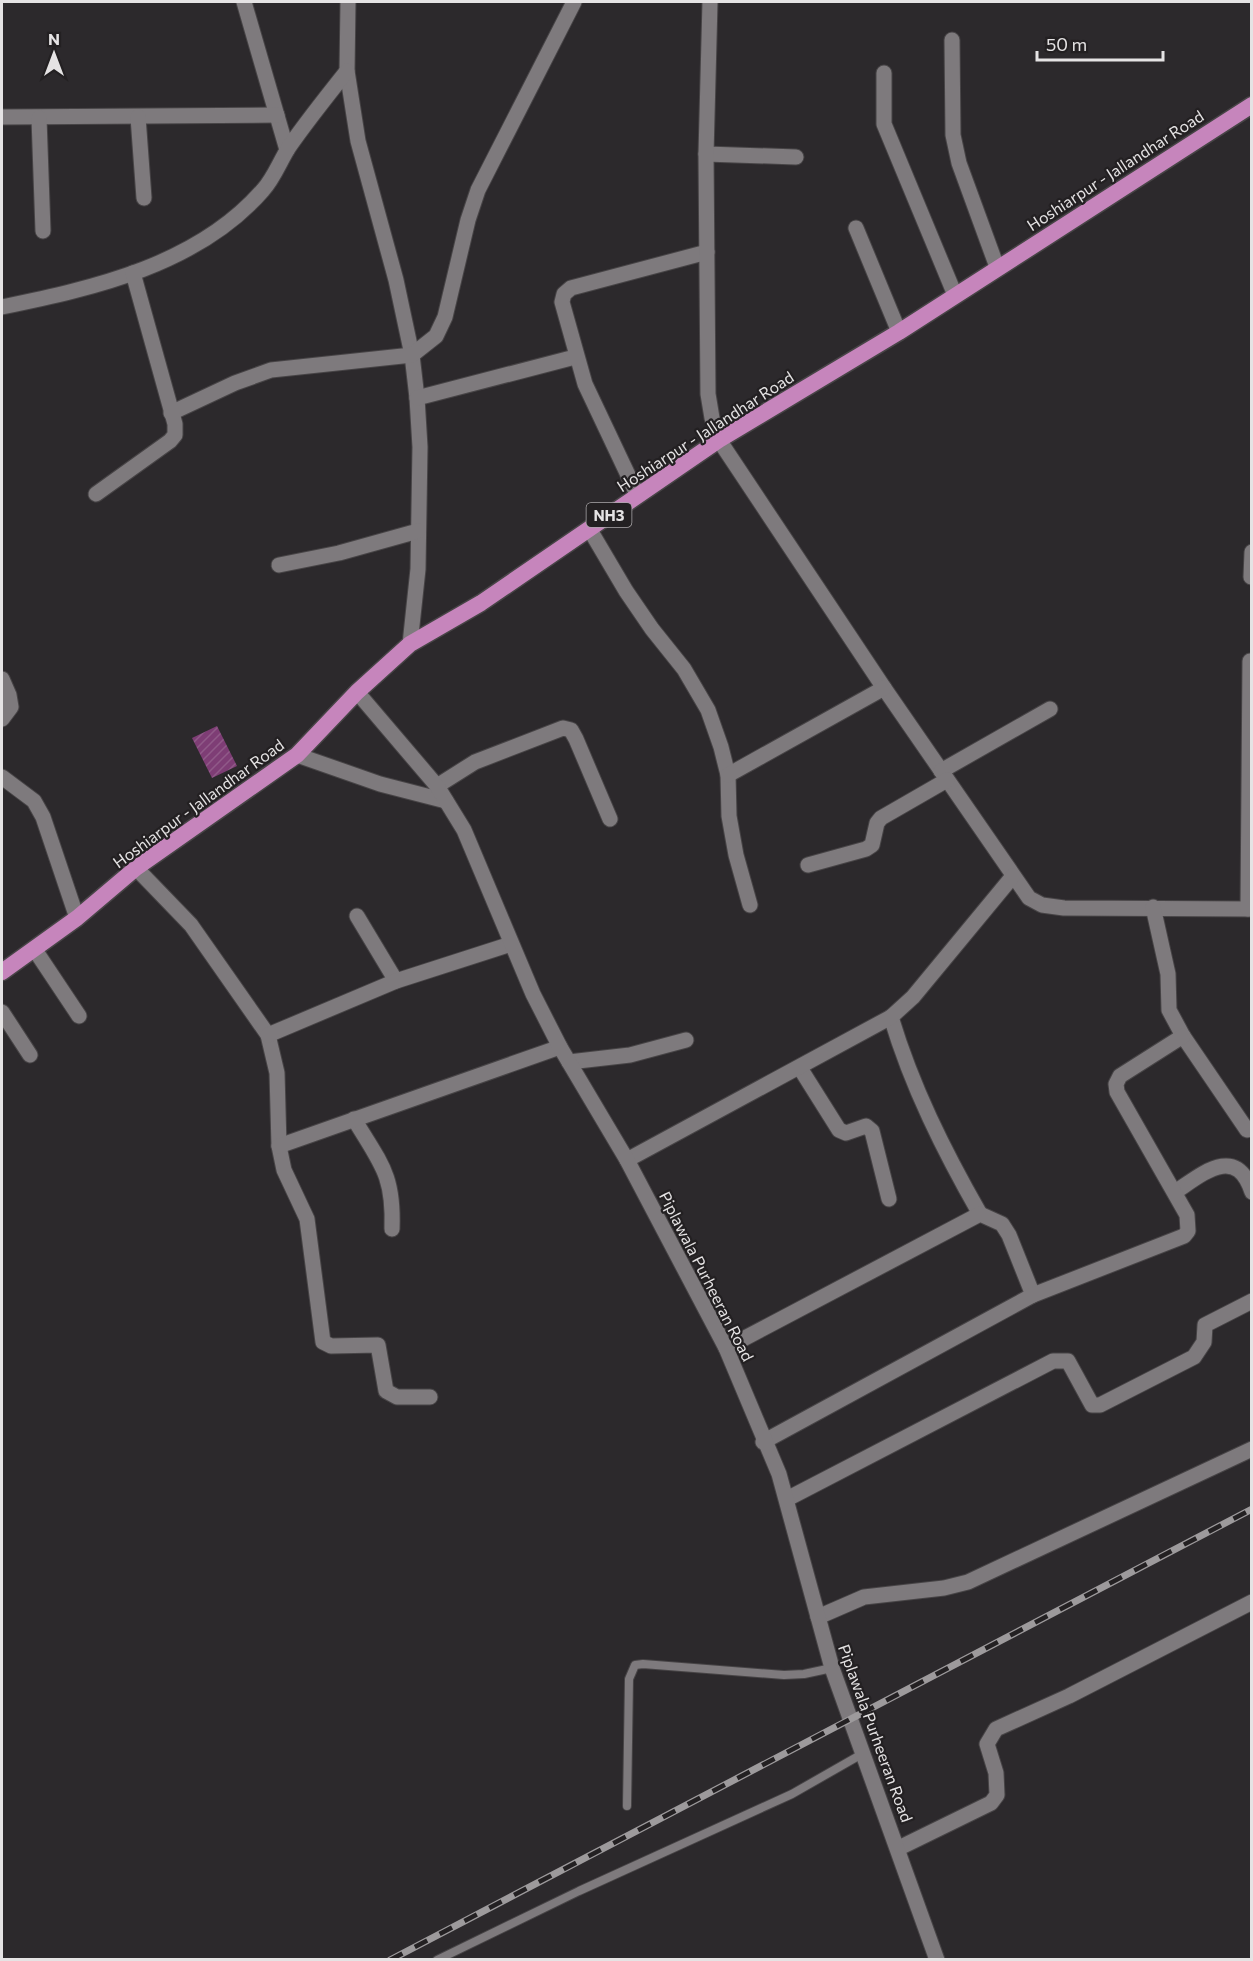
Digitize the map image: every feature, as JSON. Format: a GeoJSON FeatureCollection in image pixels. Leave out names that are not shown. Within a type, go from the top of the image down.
{"type":"FeatureCollection","features":[{"type":"Feature","properties":{"kind":"highway","name":"Hoshiarpur - Jallandhar Road"},"geometry":{"type":"LineString","coordinates":[[2,972],[77,918],[136,868],[297,755],[357,692],[410,644],[481,603],[719,440],[899,332],[1251,105]]}},
{"type":"Feature","properties":{"kind":"street"},"geometry":{"type":"LineString","coordinates":[[244,2],[287,150]]}},
{"type":"Feature","properties":{"kind":"street"},"geometry":{"type":"LineString","coordinates":[[348,2],[347,71],[358,141],[396,280],[412,355],[417,398],[420,447],[416,609],[410,644]]}},
{"type":"Feature","properties":{"kind":"street"},"geometry":{"type":"LineString","coordinates":[[171,413],[235,383],[271,370],[412,355],[436,336],[445,317],[468,220],[478,190],[574,2]]}},
{"type":"Feature","properties":{"kind":"street"},"geometry":{"type":"LineString","coordinates":[[710,2],[706,154],[708,394],[719,440],[884,688],[1029,898],[1042,906],[1250,909],[1250,660]]}},
{"type":"Feature","properties":{"kind":"street"},"geometry":{"type":"LineString","coordinates":[[952,40],[953,135],[964,178],[997,267]]}},
{"type":"Feature","properties":{"kind":"street"},"geometry":{"type":"LineString","coordinates":[[2,307],[92,288],[133,273],[184,251],[228,222],[264,190],[287,150],[347,71]]}},
{"type":"Feature","properties":{"kind":"street"},"geometry":{"type":"LineString","coordinates":[[884,73],[884,124],[955,295]]}},
{"type":"Feature","properties":{"kind":"street"},"geometry":{"type":"LineString","coordinates":[[2,117],[277,115]]}},
{"type":"Feature","properties":{"kind":"street"},"geometry":{"type":"LineString","coordinates":[[138,117],[144,198]]}},
{"type":"Feature","properties":{"kind":"street"},"geometry":{"type":"LineString","coordinates":[[39,118],[43,231]]}},
{"type":"Feature","properties":{"kind":"street"},"geometry":{"type":"LineString","coordinates":[[706,154],[796,157]]}},
{"type":"Feature","properties":{"kind":"street"},"geometry":{"type":"LineString","coordinates":[[856,228],[899,332]]}},
{"type":"Feature","properties":{"kind":"street"},"geometry":{"type":"LineString","coordinates":[[637,494],[585,384],[575,357],[562,302],[564,294],[571,288],[707,252]]}},
{"type":"Feature","properties":{"kind":"street"},"geometry":{"type":"LineString","coordinates":[[96,494],[171,441],[175,435],[133,273]]}},
{"type":"Feature","properties":{"kind":"street"},"geometry":{"type":"LineString","coordinates":[[417,398],[575,357]]}},
{"type":"Feature","properties":{"kind":"street"},"geometry":{"type":"LineString","coordinates":[[590,530],[633,600],[684,669],[708,710],[728,776],[729,816],[736,855],[750,906]]}},
{"type":"Feature","properties":{"kind":"street"},"geometry":{"type":"LineString","coordinates":[[279,565],[339,553],[418,531]]}},
{"type":"Feature","properties":{"kind":"street"},"geometry":{"type":"LineString","coordinates":[[1251,552],[1251,577]]}},
{"type":"Feature","properties":{"kind":"street"},"geometry":{"type":"LineString","coordinates":[[2,679],[9,694],[11,707],[2,719]]}},
{"type":"Feature","properties":{"kind":"street"},"geometry":{"type":"LineString","coordinates":[[728,776],[884,688]]}},
{"type":"Feature","properties":{"kind":"street","name":"Piplawala Purheeran Road"},"geometry":{"type":"LineString","coordinates":[[357,692],[437,786],[464,830],[487,879],[511,944],[560,1047],[627,1160],[726,1348],[763,1442],[779,1474],[832,1668],[938,1959]]}},
{"type":"Feature","properties":{"kind":"street"},"geometry":{"type":"LineString","coordinates":[[808,865],[866,849],[872,845],[877,823],[881,818],[1050,709]]}},
{"type":"Feature","properties":{"kind":"street"},"geometry":{"type":"LineString","coordinates":[[437,786],[476,762],[563,728],[571,730],[576,739],[610,819]]}},
{"type":"Feature","properties":{"kind":"street"},"geometry":{"type":"LineString","coordinates":[[297,755],[380,784],[446,801]]}},
{"type":"Feature","properties":{"kind":"street"},"geometry":{"type":"LineString","coordinates":[[2,777],[34,801],[43,817],[77,918]]}},
{"type":"Feature","properties":{"kind":"street"},"geometry":{"type":"LineString","coordinates":[[136,868],[190,925],[268,1035],[277,1073],[279,1146],[284,1170],[307,1218],[323,1342],[331,1346],[378,1345],[386,1391],[397,1397],[430,1397]]}},
{"type":"Feature","properties":{"kind":"street"},"geometry":{"type":"LineString","coordinates":[[627,1160],[891,1017],[913,997],[1013,876]]}},
{"type":"Feature","properties":{"kind":"street"},"geometry":{"type":"LineString","coordinates":[[1153,907],[1168,974],[1167,1003],[1183,1036],[1247,1130]]}},
{"type":"Feature","properties":{"kind":"street"},"geometry":{"type":"LineString","coordinates":[[357,916],[396,981]]}},
{"type":"Feature","properties":{"kind":"street"},"geometry":{"type":"LineString","coordinates":[[268,1035],[396,981],[511,944]]}},
{"type":"Feature","properties":{"kind":"street"},"geometry":{"type":"LineString","coordinates":[[35,950],[79,1016]]}},
{"type":"Feature","properties":{"kind":"street"},"geometry":{"type":"LineString","coordinates":[[2,1012],[30,1055]]}},
{"type":"Feature","properties":{"kind":"street"},"geometry":{"type":"LineString","coordinates":[[891,1017],[901,1050],[936,1133],[980,1214],[1002,1224],[1009,1235],[1033,1295]]}},
{"type":"Feature","properties":{"kind":"street"},"geometry":{"type":"LineString","coordinates":[[763,1442],[1033,1295],[1184,1236],[1189,1224],[1175,1192],[1117,1092],[1116,1084],[1120,1076],[1183,1036]]}},
{"type":"Feature","properties":{"kind":"street"},"geometry":{"type":"LineString","coordinates":[[569,1062],[630,1055],[686,1040]]}},
{"type":"Feature","properties":{"kind":"street"},"geometry":{"type":"LineString","coordinates":[[279,1146],[560,1047]]}},
{"type":"Feature","properties":{"kind":"street"},"geometry":{"type":"LineString","coordinates":[[800,1068],[839,1130],[846,1133],[866,1126],[872,1131],[889,1199]]}},
{"type":"Feature","properties":{"kind":"street"},"geometry":{"type":"LineString","coordinates":[[354,1119],[386,1172],[391,1186],[392,1229]]}},
{"type":"Feature","properties":{"kind":"street"},"geometry":{"type":"LineString","coordinates":[[1175,1192],[1211,1168],[1221,1165],[1233,1166],[1241,1173],[1251,1192]]}},
{"type":"Feature","properties":{"kind":"street"},"geometry":{"type":"LineString","coordinates":[[726,1348],[980,1214]]}},
{"type":"Feature","properties":{"kind":"street"},"geometry":{"type":"LineString","coordinates":[[787,1499],[1053,1361],[1068,1361],[1087,1399],[1092,1405],[1100,1406],[1194,1357],[1204,1342],[1205,1324],[1251,1301]]}},
{"type":"Feature","properties":{"kind":"street"},"geometry":{"type":"LineString","coordinates":[[818,1617],[864,1597],[944,1588],[968,1582],[1251,1449]]}},
{"type":"Feature","properties":{"kind":"street"},"geometry":{"type":"LineString","coordinates":[[899,1848],[991,1803],[997,1795],[999,1784],[987,1744],[996,1728],[1069,1696],[1251,1602]]}},
{"type":"Feature","properties":{"kind":"lane"},"geometry":{"type":"LineString","coordinates":[[627,1806],[629,1679],[635,1665],[784,1675],[804,1674],[832,1668]]}},
{"type":"Feature","properties":{"kind":"lane"},"geometry":{"type":"LineString","coordinates":[[437,1959],[599,1881],[792,1794],[862,1754]]}},
{"type":"Feature","properties":{"kind":"building"},"geometry":{"type":"Polygon","coordinates":[[[217,726],[237,766],[212,778],[192,738],[217,726]]]}},
{"type":"Feature","properties":{"kind":"railway"},"geometry":{"type":"LineString","coordinates":[[390,1960],[1252,1509]]}}]}
